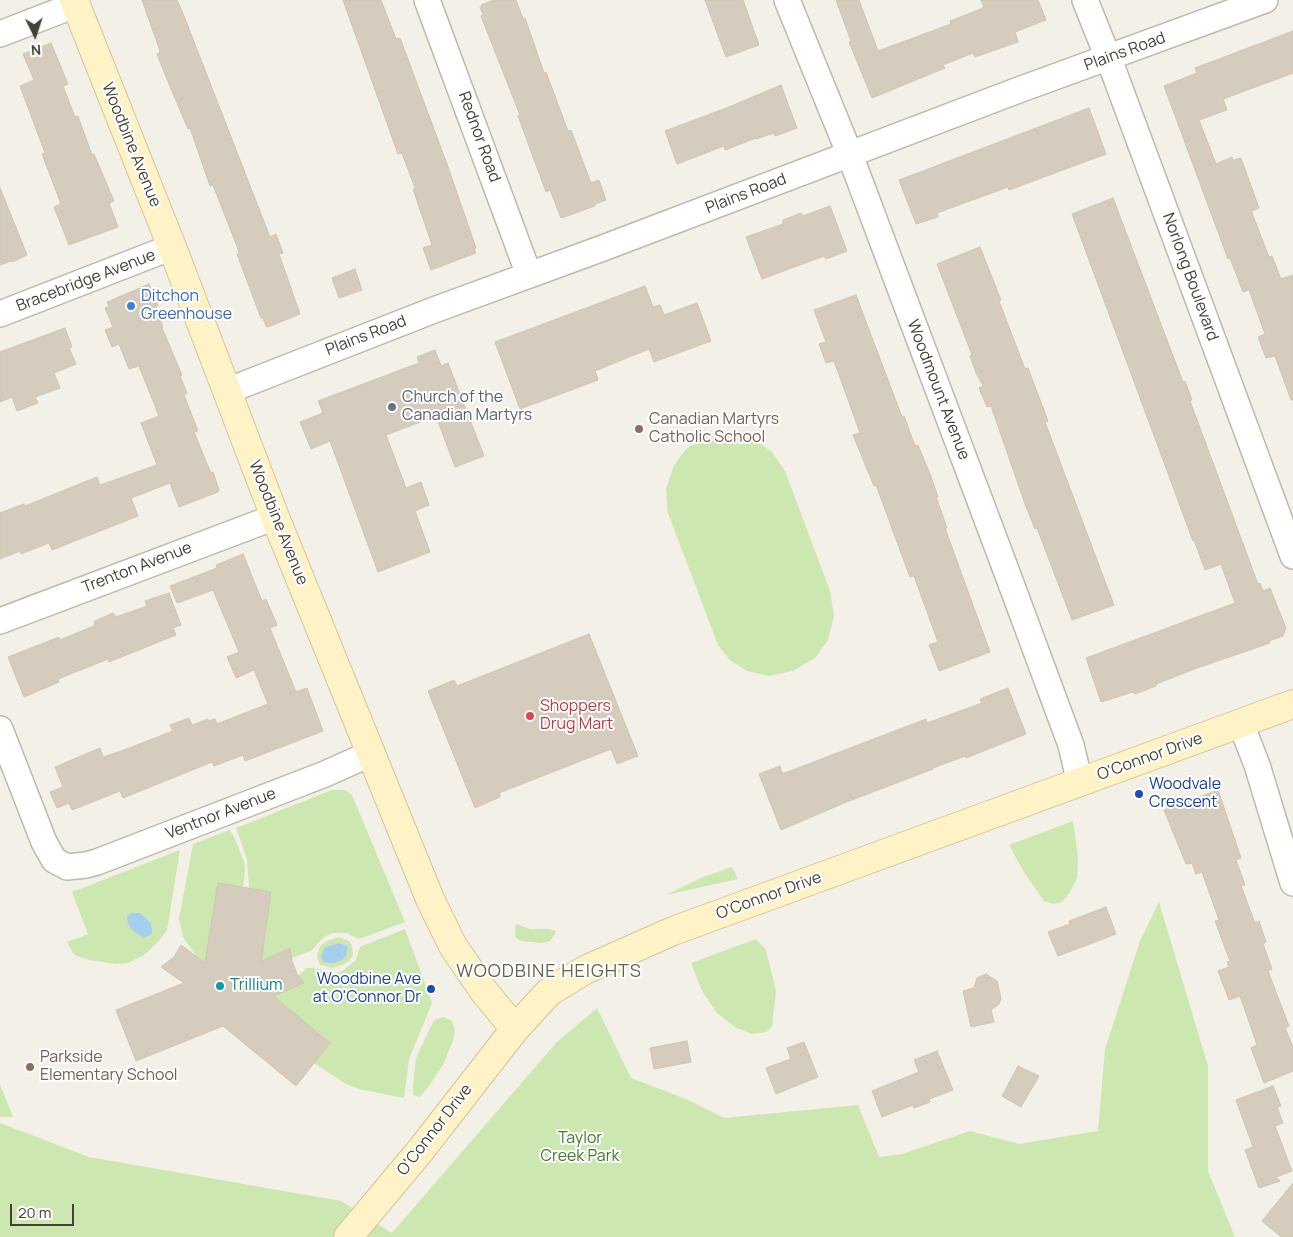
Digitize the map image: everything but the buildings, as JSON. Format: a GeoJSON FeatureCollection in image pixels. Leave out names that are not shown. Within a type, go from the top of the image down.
{"type":"FeatureCollection","features":[{"type":"Feature","properties":{"kind":"main road","name":"Woodbine Avenue"},"geometry":{"type":"LineString","coordinates":[[75,2],[172,247],[275,517],[430,899],[453,946],[483,990],[515,1029]]}},
{"type":"Feature","properties":{"kind":"main road","name":"O'Connor Drive"},"geometry":{"type":"LineString","coordinates":[[348,1237],[420,1151],[515,1029],[549,992],[585,970],[661,935],[1293,704]]}},
{"type":"Feature","properties":{"kind":"street","name":"Rednor Road"},"geometry":{"type":"LineString","coordinates":[[428,0],[529,275]]}},
{"type":"Feature","properties":{"kind":"street","name":"Woodmount Avenue"},"geometry":{"type":"LineString","coordinates":[[787,0],[850,155],[1068,736],[1080,783]]}},
{"type":"Feature","properties":{"kind":"street","name":"Norlong Boulevard"},"geometry":{"type":"LineString","coordinates":[[1085,0],[1293,556]]}},
{"type":"Feature","properties":{"kind":"street","name":"Plains Road"},"geometry":{"type":"LineString","coordinates":[[227,390],[434,310],[1265,0]]}},
{"type":"Feature","properties":{"kind":"street"},"geometry":{"type":"LineString","coordinates":[[0,34],[75,2]]}},
{"type":"Feature","properties":{"kind":"street","name":"Bracebridge Avenue"},"geometry":{"type":"LineString","coordinates":[[0,314],[172,247]]}},
{"type":"Feature","properties":{"kind":"street","name":"Trenton Avenue"},"geometry":{"type":"LineString","coordinates":[[0,621],[275,517]]}},
{"type":"Feature","properties":{"kind":"street"},"geometry":{"type":"LineString","coordinates":[[1241,724],[1257,765],[1293,883]]}},
{"type":"Feature","properties":{"kind":"street","name":"Ventnor Avenue"},"geometry":{"type":"LineString","coordinates":[[0,729],[44,842],[54,860],[67,867],[97,862],[325,774],[372,753]]}},
{"type":"Feature","properties":{"kind":"green space"},"geometry":{"type":"Polygon","coordinates":[[[731,433],[754,439],[772,452],[785,471],[830,591],[834,616],[828,640],[815,658],[793,671],[769,676],[747,671],[730,660],[718,645],[668,513],[666,489],[674,465],[687,448],[708,437],[731,433]]]}},
{"type":"Feature","properties":{"kind":"green space"},"geometry":{"type":"Polygon","coordinates":[[[332,790],[345,790],[352,795],[405,922],[359,939],[346,933],[333,933],[324,937],[311,951],[270,966],[258,977],[271,892],[249,888],[247,859],[236,828],[332,790]]]}},
{"type":"Feature","properties":{"kind":"green space"},"geometry":{"type":"Polygon","coordinates":[[[1073,821],[1078,857],[1077,878],[1062,902],[1053,904],[1044,901],[1024,872],[1009,845],[1073,821]]]}},
{"type":"Feature","properties":{"kind":"green space"},"geometry":{"type":"Polygon","coordinates":[[[230,830],[244,862],[243,887],[218,883],[205,969],[183,937],[179,919],[193,844],[230,830]]]}},
{"type":"Feature","properties":{"kind":"green space"},"geometry":{"type":"Polygon","coordinates":[[[180,850],[167,930],[158,942],[144,955],[128,963],[116,964],[89,960],[74,955],[67,942],[88,934],[72,892],[180,850]]]}},
{"type":"Feature","properties":{"kind":"green space"},"geometry":{"type":"Polygon","coordinates":[[[732,867],[738,879],[666,895],[703,877],[732,867]]]}},
{"type":"Feature","properties":{"kind":"green space","name":"Taylor Creek Park"},"geometry":{"type":"Polygon","coordinates":[[[1159,902],[1208,1066],[1208,1171],[1235,1237],[0,1237],[0,1123],[89,1157],[341,1201],[392,1233],[556,1043],[597,1008],[631,1078],[686,1099],[724,1118],[858,1105],[879,1157],[902,1154],[970,1131],[1019,1144],[1098,1131],[1105,1049],[1140,941],[1159,902]]]}},
{"type":"Feature","properties":{"kind":"green space"},"geometry":{"type":"Polygon","coordinates":[[[516,924],[530,929],[556,931],[550,941],[542,943],[521,941],[515,937],[516,924]]]}},
{"type":"Feature","properties":{"kind":"green space"},"geometry":{"type":"Polygon","coordinates":[[[405,929],[432,1003],[409,1059],[404,1098],[359,1089],[346,1084],[314,1063],[330,1043],[262,988],[293,979],[306,968],[332,973],[341,972],[356,960],[360,947],[405,929]]]}},
{"type":"Feature","properties":{"kind":"green space"},"geometry":{"type":"Polygon","coordinates":[[[339,937],[349,941],[352,945],[353,955],[349,961],[332,968],[320,965],[317,956],[320,946],[339,937]]]}},
{"type":"Feature","properties":{"kind":"green space"},"geometry":{"type":"Polygon","coordinates":[[[756,939],[766,950],[776,991],[772,1027],[766,1032],[752,1034],[735,1027],[717,1013],[702,991],[691,963],[756,939]]]}},
{"type":"Feature","properties":{"kind":"green space"},"geometry":{"type":"Polygon","coordinates":[[[444,1017],[452,1021],[455,1030],[444,1063],[420,1097],[413,1095],[416,1058],[434,1020],[444,1017]]]}},
{"type":"Feature","properties":{"kind":"green space"},"geometry":{"type":"Polygon","coordinates":[[[0,1084],[13,1117],[0,1117],[0,1084]]]}},
{"type":"Feature","properties":{"kind":"water"},"geometry":{"type":"Polygon","coordinates":[[[140,913],[151,923],[151,935],[144,937],[131,929],[127,918],[130,914],[140,913]]]}},
{"type":"Feature","properties":{"kind":"water"},"geometry":{"type":"Polygon","coordinates":[[[338,943],[347,946],[346,956],[334,963],[323,961],[321,957],[324,948],[338,943]]]}},
{"type":"Feature","properties":{"kind":"place","name":"Ditchon Greenhouse"},"geometry":{"type":"Point","coordinates":[131,306]}},
{"type":"Feature","properties":{"kind":"place","name":"Church of the Canadian Martyrs"},"geometry":{"type":"Point","coordinates":[392,407]}},
{"type":"Feature","properties":{"kind":"place","name":"Canadian Martyrs Catholic School"},"geometry":{"type":"Point","coordinates":[639,429]}},
{"type":"Feature","properties":{"kind":"place","name":"Shoppers Drug Mart"},"geometry":{"type":"Point","coordinates":[530,716]}},
{"type":"Feature","properties":{"kind":"place","name":"Woodvale Crescent"},"geometry":{"type":"Point","coordinates":[1139,794]}},
{"type":"Feature","properties":{"kind":"place","name":"Trillium"},"geometry":{"type":"Point","coordinates":[220,986]}},
{"type":"Feature","properties":{"kind":"place","name":"Woodbine Ave at O'Connor Dr"},"geometry":{"type":"Point","coordinates":[431,989]}},
{"type":"Feature","properties":{"kind":"place","name":"Parkside Elementary School"},"geometry":{"type":"Point","coordinates":[30,1067]}},
{"type":"Feature","properties":{"kind":"district","name":"WOODBINE HEIGHTS"},"geometry":{"type":"Point","coordinates":[549,972]}}]}
